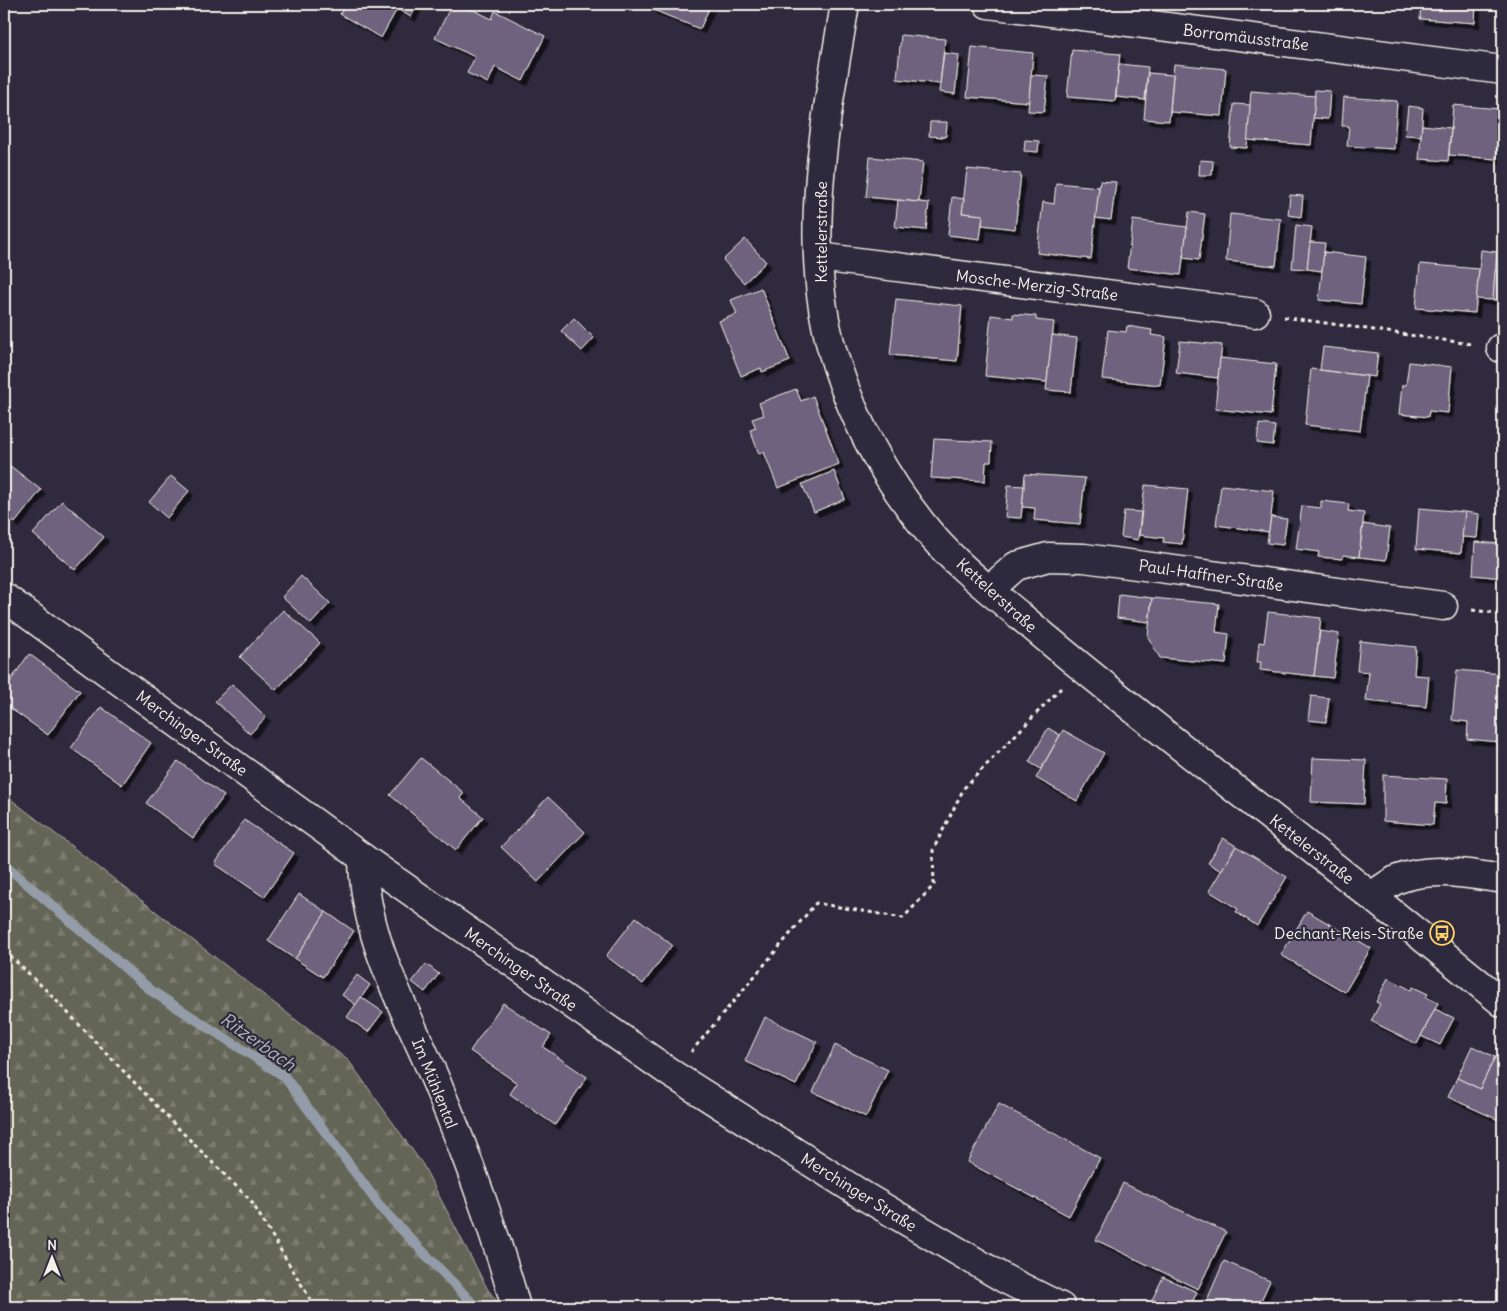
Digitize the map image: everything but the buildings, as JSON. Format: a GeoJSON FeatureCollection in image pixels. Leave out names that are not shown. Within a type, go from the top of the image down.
{"type":"FeatureCollection","features":[{"type":"Feature","properties":{"kind":"street","name":"Kettelerstraße"},"geometry":{"type":"LineString","coordinates":[[845,4],[821,172],[819,257],[824,311],[836,365],[867,438],[890,479],[933,537],[988,590],[1080,668],[1372,896],[1503,1003]]}},
{"type":"Feature","properties":{"kind":"street","name":"Borromäusstraße"},"geometry":{"type":"LineString","coordinates":[[988,4],[1503,70]]}},
{"type":"Feature","properties":{"kind":"street","name":"Mosche-Merzig-Straße"},"geometry":{"type":"LineString","coordinates":[[819,257],[1255,313]]}},
{"type":"Feature","properties":{"kind":"street","name":"Paul-Haffner-Straße"},"geometry":{"type":"LineString","coordinates":[[988,590],[1016,566],[1048,557],[1084,558],[1442,606]]}},
{"type":"Feature","properties":{"kind":"street","name":"Merchinger Straße"},"geometry":{"type":"LineString","coordinates":[[4,597],[363,858],[672,1074],[864,1196],[1005,1279],[1061,1307]]}},
{"type":"Feature","properties":{"kind":"street","name":"Im Mühlental"},"geometry":{"type":"LineString","coordinates":[[363,858],[364,884],[369,916],[379,952],[438,1086],[497,1240],[516,1307]]}},
{"type":"Feature","properties":{"kind":"street"},"geometry":{"type":"LineString","coordinates":[[1372,896],[1397,880],[1418,874],[1442,872],[1503,878]]}},
{"type":"Feature","properties":{"kind":"path"},"geometry":{"type":"LineString","coordinates":[[1255,313],[1502,348]]}},
{"type":"Feature","properties":{"kind":"path"},"geometry":{"type":"LineString","coordinates":[[672,1074],[816,903],[903,918],[934,885],[933,850],[964,788],[1080,668]]}},
{"type":"Feature","properties":{"kind":"path"},"geometry":{"type":"LineString","coordinates":[[4,950],[48,992],[176,1126],[251,1201],[315,1307]]}},
{"type":"Feature","properties":{"kind":"green space"},"geometry":{"type":"Polygon","coordinates":[[[4,794],[349,1061],[423,1165],[488,1290],[502,1307],[4,1307],[4,794]]]}},
{"type":"Feature","properties":{"kind":"waterway","name":"Ritzerbach"},"geometry":{"type":"LineString","coordinates":[[4,864],[153,992],[284,1076],[382,1209],[476,1307]]}},
{"type":"Feature","properties":{"kind":"place","name":"Dechant-Reis-Straße"},"geometry":{"type":"Point","coordinates":[1442,933]}}]}
